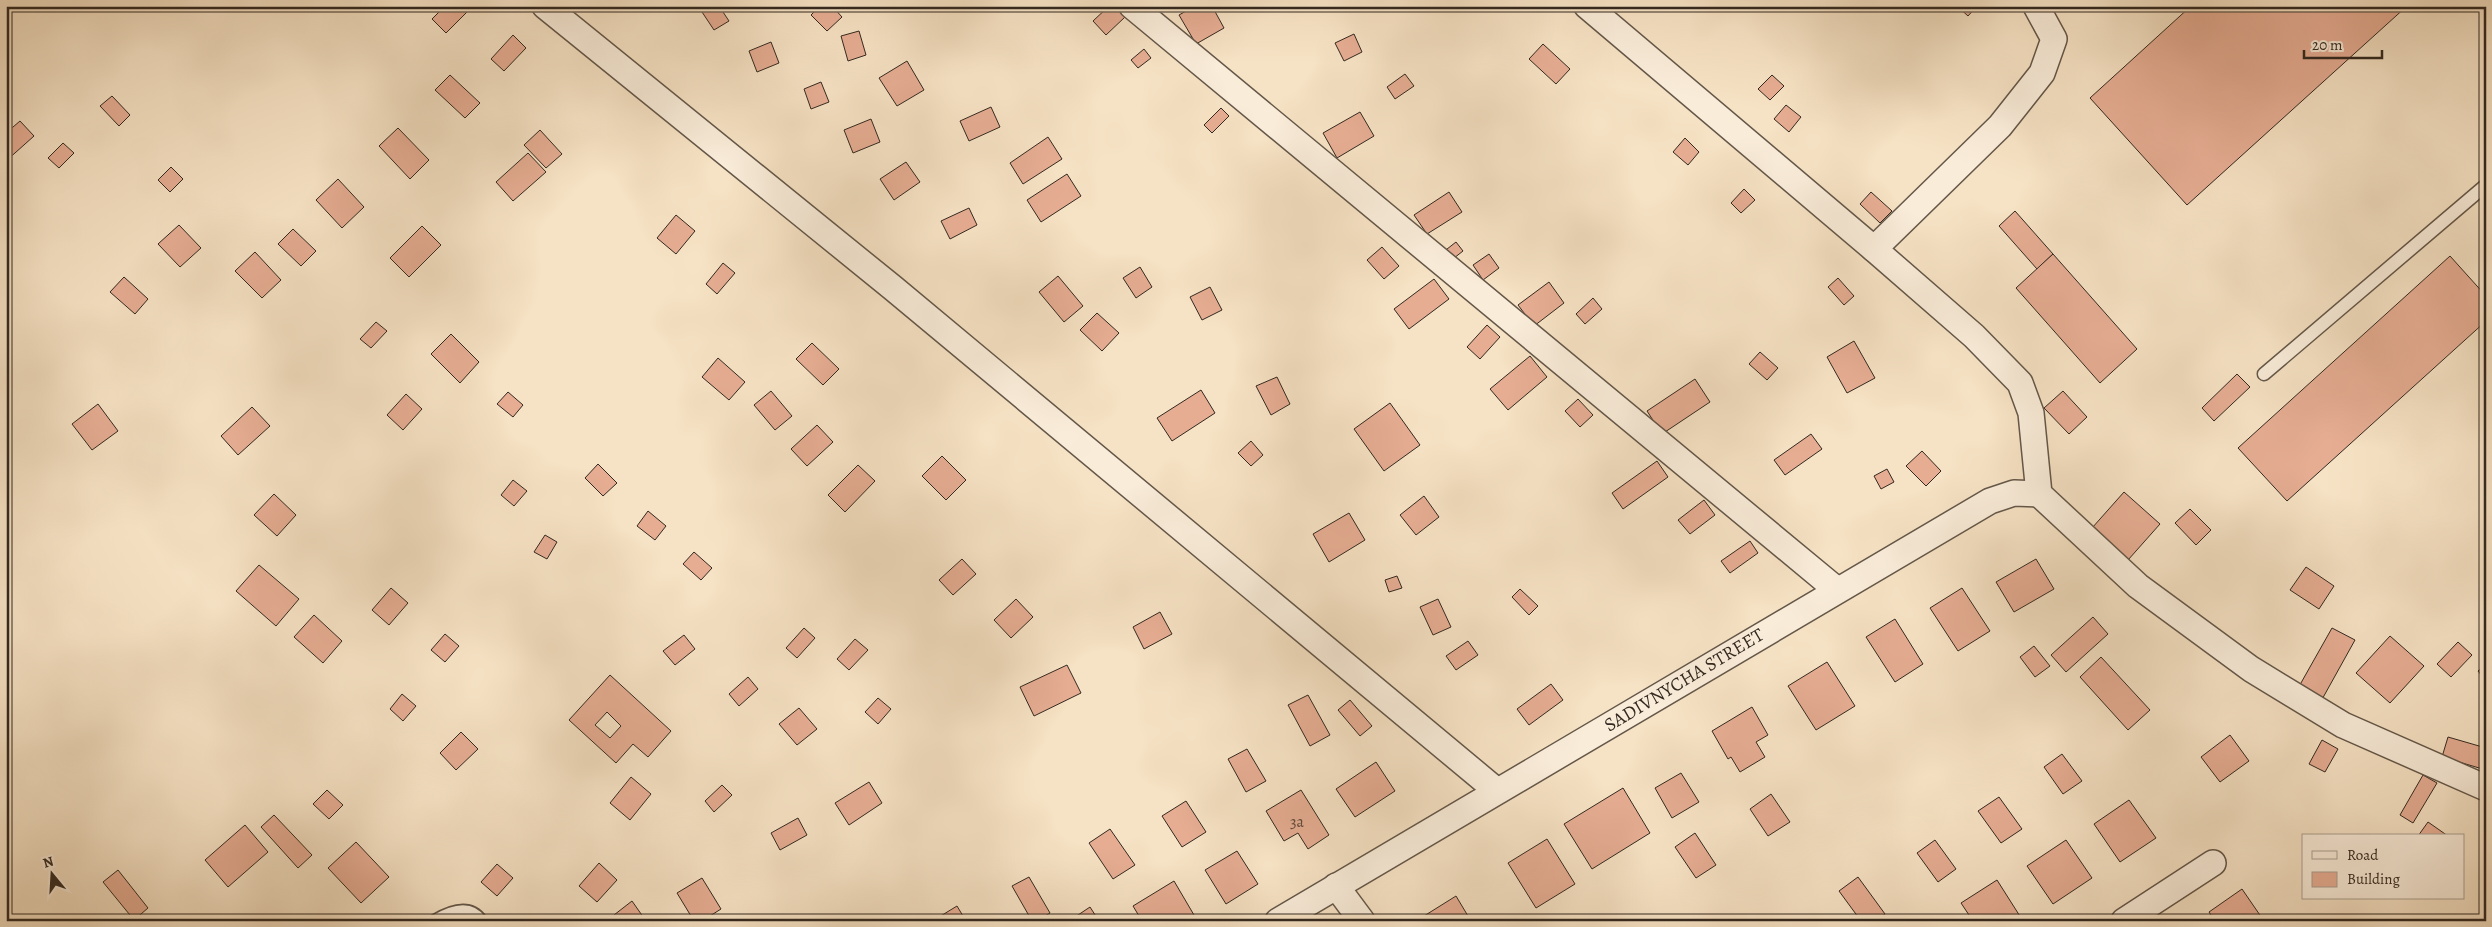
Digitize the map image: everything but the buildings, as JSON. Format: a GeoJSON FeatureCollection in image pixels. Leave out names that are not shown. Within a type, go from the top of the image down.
{"type":"FeatureCollection","features":[{"type":"Feature","properties":{"kind":"street"},"geometry":{"type":"LineString","coordinates":[[545,6],[900,294],[1497,791]]}},
{"type":"Feature","properties":{"kind":"street"},"geometry":{"type":"LineString","coordinates":[[1132,6],[1837,590]]}},
{"type":"Feature","properties":{"kind":"street"},"geometry":{"type":"LineString","coordinates":[[1586,6],[1874,249],[1974,336],[2020,383],[2031,413],[2039,494],[2138,586],[2251,668],[2343,725],[2486,788]]}},
{"type":"Feature","properties":{"kind":"street"},"geometry":{"type":"LineString","coordinates":[[1874,249],[2000,126],[2042,74],[2054,39],[2036,6]]}},
{"type":"Feature","properties":{"kind":"street","name":"SADIVNYCHA STREET"},"geometry":{"type":"LineString","coordinates":[[1278,921],[1837,590],[1990,502],[2014,494],[2039,494]]}},
{"type":"Feature","properties":{"kind":"street"},"geometry":{"type":"LineString","coordinates":[[2124,921],[2213,863]]}},
{"type":"Feature","properties":{"kind":"street"},"geometry":{"type":"LineString","coordinates":[[1336,886],[1362,921]]}},
{"type":"Feature","properties":{"kind":"lane"},"geometry":{"type":"LineString","coordinates":[[2264,374],[2486,185]]}},
{"type":"Feature","properties":{"kind":"lane"},"geometry":{"type":"LineString","coordinates":[[435,921],[447,914],[463,910],[477,915],[481,921]]}}]}
